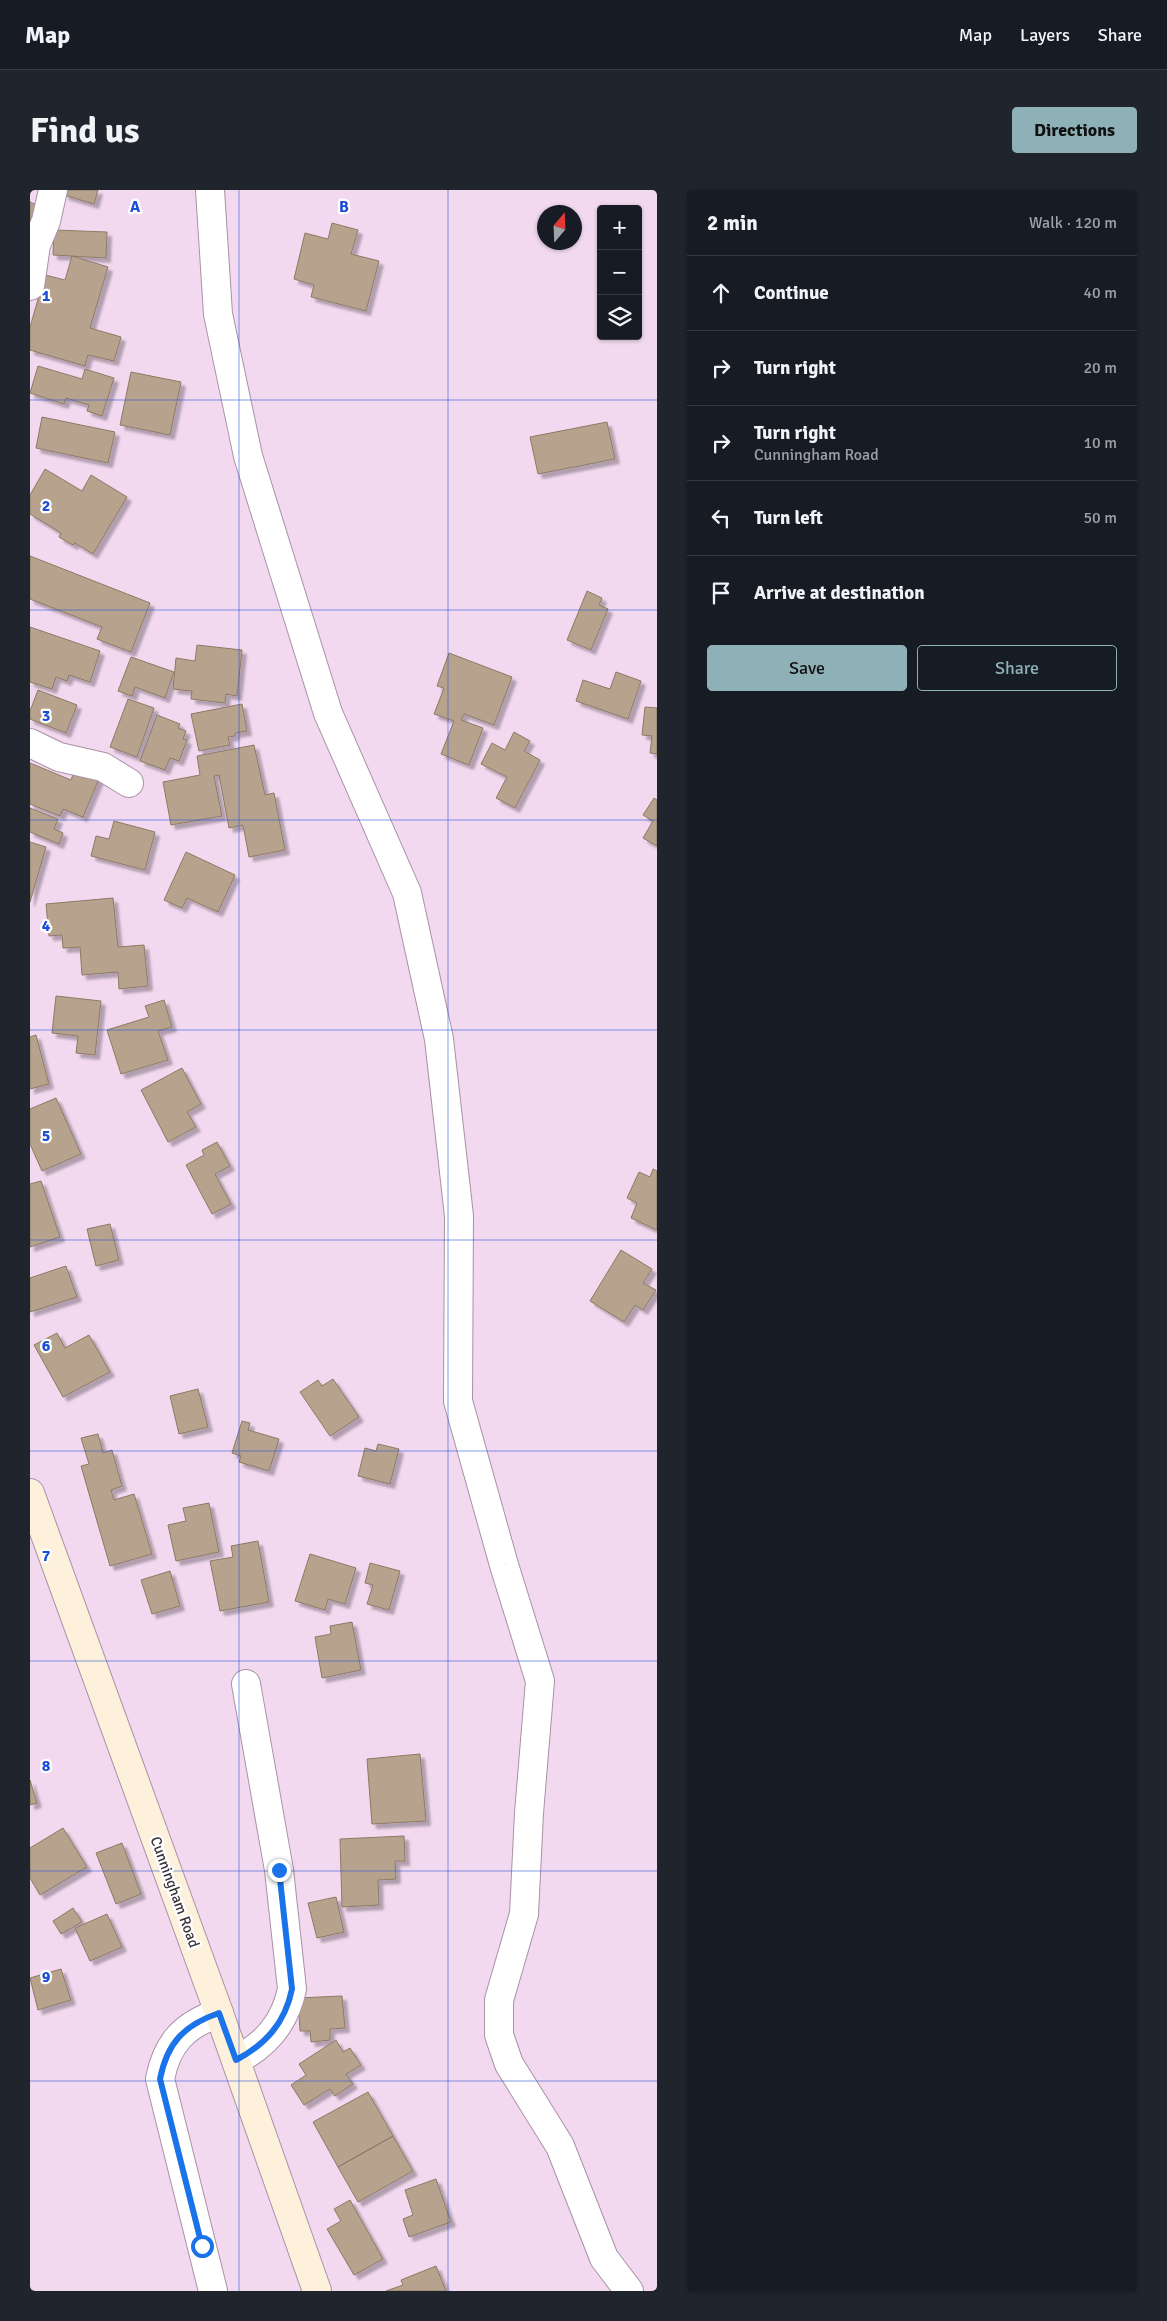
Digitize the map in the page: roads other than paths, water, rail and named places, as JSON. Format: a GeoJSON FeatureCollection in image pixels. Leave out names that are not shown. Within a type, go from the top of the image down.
{"type":"FeatureCollection","features":[{"type":"Feature","properties":{"kind":"main road","name":"Cunningham Road"},"geometry":{"type":"LineString","coordinates":[[30,1493],[236,2060],[317,2291]]}},
{"type":"Feature","properties":{"kind":"street"},"geometry":{"type":"LineString","coordinates":[[30,286],[36,245],[46,221],[53,190]]}},
{"type":"Feature","properties":{"kind":"street"},"geometry":{"type":"LineString","coordinates":[[210,190],[218,314],[248,456],[328,713],[407,893],[433,1010],[439,1039],[459,1216],[458,1401],[504,1565],[540,1681],[529,1813],[524,1914],[499,2000],[499,2035],[509,2064],[560,2146],[604,2258],[629,2291]]}},
{"type":"Feature","properties":{"kind":"street"},"geometry":{"type":"LineString","coordinates":[[30,743],[59,757],[103,767],[129,783]]}},
{"type":"Feature","properties":{"kind":"street"},"geometry":{"type":"LineString","coordinates":[[236,2060],[263,2043],[274,2032],[289,2004],[292,1989],[279,1870],[246,1684]]}},
{"type":"Feature","properties":{"kind":"street"},"geometry":{"type":"LineString","coordinates":[[213,2291],[160,2079],[168,2051],[176,2040],[188,2028],[203,2018],[219,2013]]}}]}
